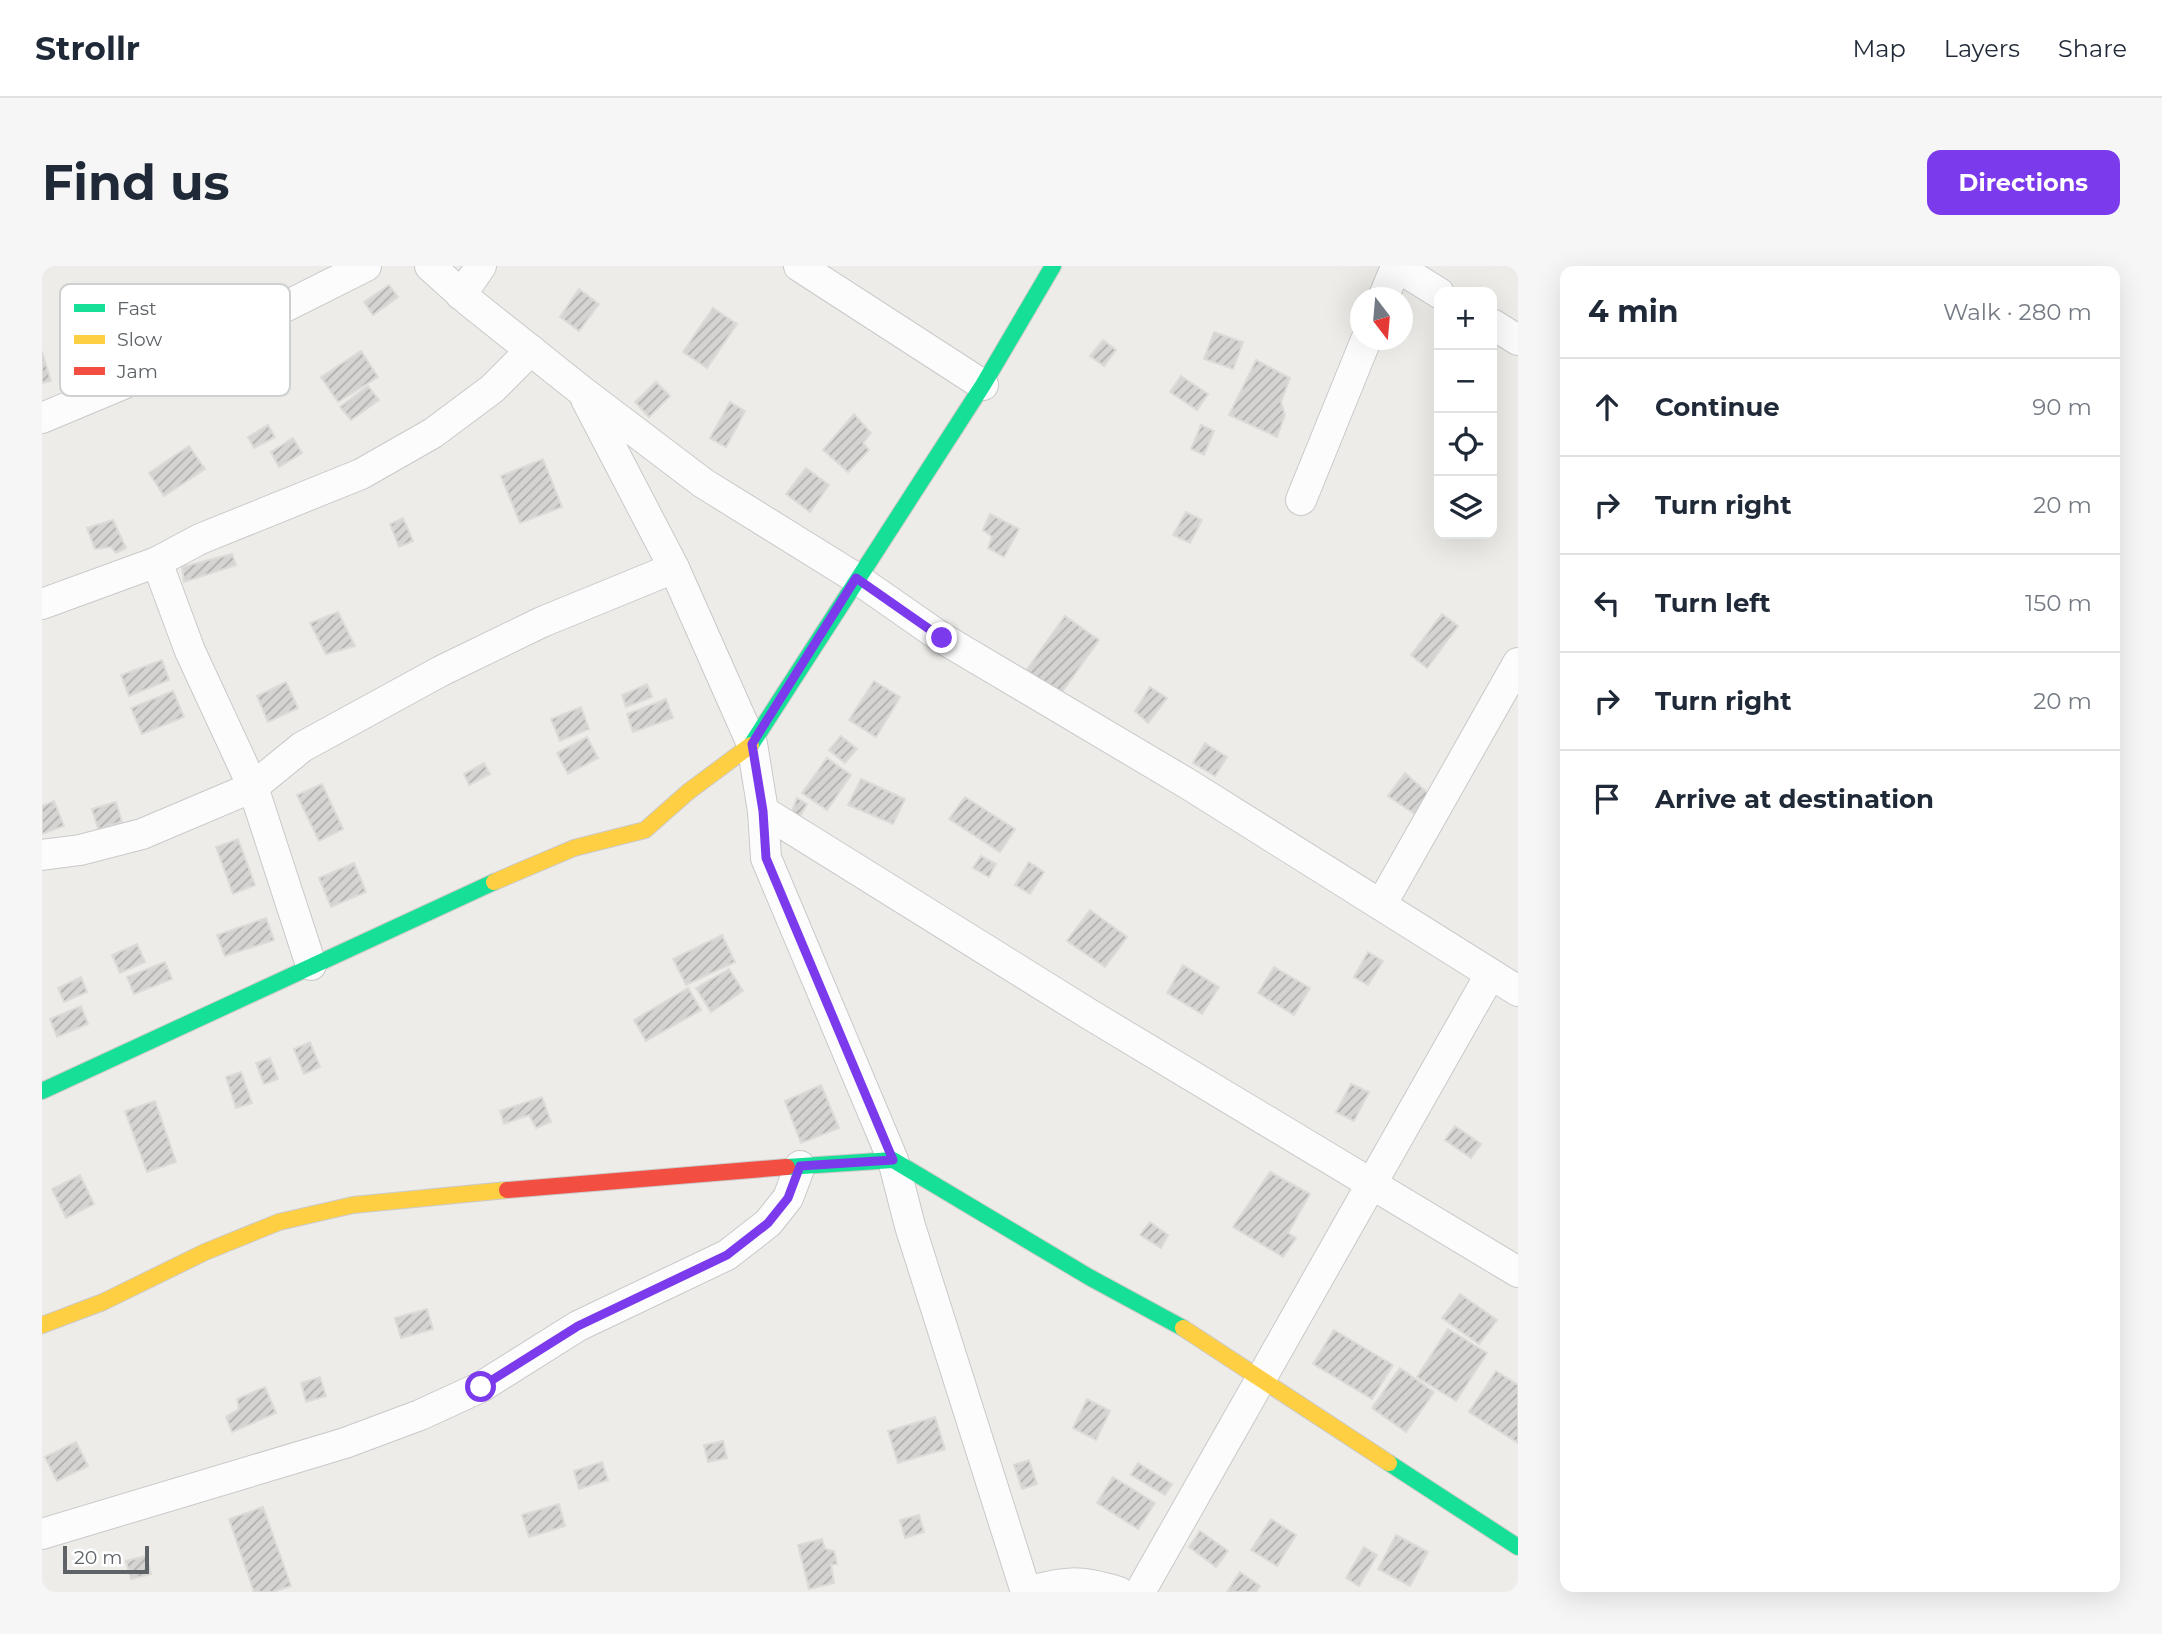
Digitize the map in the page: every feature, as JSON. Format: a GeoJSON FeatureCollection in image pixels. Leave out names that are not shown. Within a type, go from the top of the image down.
{"type":"FeatureCollection","features":[{"type":"Feature","properties":{"kind":"street"},"geometry":{"type":"LineString","coordinates":[[290,304],[366,266]]}},
{"type":"Feature","properties":{"kind":"street"},"geometry":{"type":"LineString","coordinates":[[430,266],[461,295],[583,392],[703,483],[856,578],[942,638],[1188,785],[1518,991]]}},
{"type":"Feature","properties":{"kind":"street"},"geometry":{"type":"LineString","coordinates":[[461,295],[481,266]]}},
{"type":"Feature","properties":{"kind":"street"},"geometry":{"type":"LineString","coordinates":[[799,266],[983,385]]}},
{"type":"Feature","properties":{"kind":"street"},"geometry":{"type":"LineString","coordinates":[[42,1091],[536,863],[574,848],[645,830],[688,792],[752,744],[856,578],[983,385],[1053,266]]}},
{"type":"Feature","properties":{"kind":"street"},"geometry":{"type":"LineString","coordinates":[[1387,287],[1396,266],[1434,290]]}},
{"type":"Feature","properties":{"kind":"street"},"geometry":{"type":"LineString","coordinates":[[1497,327],[1518,340]]}},
{"type":"Feature","properties":{"kind":"street"},"geometry":{"type":"LineString","coordinates":[[42,604],[157,562],[200,538],[362,474],[433,433],[492,389],[531,350]]}},
{"type":"Feature","properties":{"kind":"street"},"geometry":{"type":"LineString","coordinates":[[1301,500],[1362,350]]}},
{"type":"Feature","properties":{"kind":"street"},"geometry":{"type":"LineString","coordinates":[[583,392],[674,568],[752,744],[763,811],[766,858],[893,1160],[910,1226],[1026,1592],[1064,1581],[1093,1584],[1119,1592]]}},
{"type":"Feature","properties":{"kind":"street"},"geometry":{"type":"LineString","coordinates":[[42,418],[95,396]]}},
{"type":"Feature","properties":{"kind":"street"},"geometry":{"type":"LineString","coordinates":[[157,562],[190,650],[253,787],[311,965]]}},
{"type":"Feature","properties":{"kind":"street"},"geometry":{"type":"LineString","coordinates":[[42,855],[80,850],[142,834],[253,787],[302,747],[441,671],[542,622],[674,568]]}},
{"type":"Feature","properties":{"kind":"street"},"geometry":{"type":"LineString","coordinates":[[1381,905],[1518,663]]}},
{"type":"Feature","properties":{"kind":"street"},"geometry":{"type":"LineString","coordinates":[[763,811],[1077,1007],[1518,1272]]}},
{"type":"Feature","properties":{"kind":"street"},"geometry":{"type":"LineString","coordinates":[[1140,1592],[1258,1379],[1490,975]]}},
{"type":"Feature","properties":{"kind":"street"},"geometry":{"type":"LineString","coordinates":[[42,1325],[103,1302],[205,1252],[279,1222],[353,1205],[646,1176],[893,1160],[1088,1277],[1183,1328],[1518,1547]]}},
{"type":"Feature","properties":{"kind":"street"},"geometry":{"type":"LineString","coordinates":[[42,1534],[345,1443],[421,1415],[481,1387],[578,1326],[727,1255],[768,1223],[788,1198],[800,1166]]}},
{"type":"Feature","properties":{"kind":"building"},"geometry":{"type":"Polygon","coordinates":[[[389,285],[398,297],[373,315],[364,302],[389,285]]]}},
{"type":"Feature","properties":{"kind":"building"},"geometry":{"type":"Polygon","coordinates":[[[579,289],[599,304],[579,331],[560,317],[579,289]]]}},
{"type":"Feature","properties":{"kind":"building"},"geometry":{"type":"Polygon","coordinates":[[[713,308],[737,324],[707,368],[683,352],[713,308]]]}},
{"type":"Feature","properties":{"kind":"building"},"geometry":{"type":"Polygon","coordinates":[[[1214,332],[1243,342],[1233,369],[1204,359],[1214,332]]]}},
{"type":"Feature","properties":{"kind":"building"},"geometry":{"type":"Polygon","coordinates":[[[1103,340],[1116,350],[1104,366],[1090,356],[1103,340]]]}},
{"type":"Feature","properties":{"kind":"building"},"geometry":{"type":"Polygon","coordinates":[[[361,351],[378,377],[338,402],[321,377],[361,351]]]}},
{"type":"Feature","properties":{"kind":"building"},"geometry":{"type":"Polygon","coordinates":[[[42,352],[51,381],[42,383],[42,352]]]}},
{"type":"Feature","properties":{"kind":"building"},"geometry":{"type":"Polygon","coordinates":[[[1256,360],[1290,378],[1281,402],[1285,415],[1277,437],[1229,415],[1256,360]]]}},
{"type":"Feature","properties":{"kind":"building"},"geometry":{"type":"Polygon","coordinates":[[[1181,376],[1208,394],[1197,410],[1170,392],[1181,376]]]}},
{"type":"Feature","properties":{"kind":"building"},"geometry":{"type":"Polygon","coordinates":[[[656,382],[670,396],[649,417],[635,402],[656,382]]]}},
{"type":"Feature","properties":{"kind":"building"},"geometry":{"type":"Polygon","coordinates":[[[368,386],[379,400],[351,420],[340,407],[368,386]]]}},
{"type":"Feature","properties":{"kind":"building"},"geometry":{"type":"Polygon","coordinates":[[[730,402],[745,411],[726,447],[710,438],[730,402]]]}},
{"type":"Feature","properties":{"kind":"building"},"geometry":{"type":"Polygon","coordinates":[[[854,414],[871,433],[863,443],[869,450],[848,472],[823,450],[854,414]]]}},
{"type":"Feature","properties":{"kind":"building"},"geometry":{"type":"Polygon","coordinates":[[[268,425],[275,437],[254,448],[248,437],[268,425]]]}},
{"type":"Feature","properties":{"kind":"building"},"geometry":{"type":"Polygon","coordinates":[[[1201,425],[1214,431],[1204,455],[1191,449],[1201,425]]]}},
{"type":"Feature","properties":{"kind":"building"},"geometry":{"type":"Polygon","coordinates":[[[293,438],[302,453],[279,467],[271,452],[293,438]]]}},
{"type":"Feature","properties":{"kind":"building"},"geometry":{"type":"Polygon","coordinates":[[[189,446],[205,469],[164,496],[149,473],[189,446]]]}},
{"type":"Feature","properties":{"kind":"building"},"geometry":{"type":"Polygon","coordinates":[[[543,459],[562,507],[520,523],[501,476],[543,459]]]}},
{"type":"Feature","properties":{"kind":"building"},"geometry":{"type":"Polygon","coordinates":[[[806,468],[829,485],[810,512],[786,494],[806,468]]]}},
{"type":"Feature","properties":{"kind":"building"},"geometry":{"type":"Polygon","coordinates":[[[1186,512],[1202,520],[1190,543],[1173,535],[1186,512]]]}},
{"type":"Feature","properties":{"kind":"building"},"geometry":{"type":"Polygon","coordinates":[[[990,514],[1019,529],[1004,557],[988,548],[992,537],[983,530],[990,514]]]}},
{"type":"Feature","properties":{"kind":"building"},"geometry":{"type":"Polygon","coordinates":[[[403,518],[413,541],[399,547],[390,524],[403,518]]]}},
{"type":"Feature","properties":{"kind":"building"},"geometry":{"type":"Polygon","coordinates":[[[113,520],[126,548],[116,553],[111,547],[95,549],[87,528],[113,520]]]}},
{"type":"Feature","properties":{"kind":"building"},"geometry":{"type":"Polygon","coordinates":[[[232,554],[236,565],[184,582],[182,567],[232,554]]]}},
{"type":"Feature","properties":{"kind":"building"},"geometry":{"type":"Polygon","coordinates":[[[338,612],[355,646],[326,654],[310,623],[338,612]]]}},
{"type":"Feature","properties":{"kind":"building"},"geometry":{"type":"Polygon","coordinates":[[[1442,614],[1458,626],[1427,668],[1411,655],[1442,614]]]}},
{"type":"Feature","properties":{"kind":"building"},"geometry":{"type":"Polygon","coordinates":[[[1065,616],[1099,640],[1057,699],[1023,675],[1065,616]]]}},
{"type":"Feature","properties":{"kind":"building"},"geometry":{"type":"Polygon","coordinates":[[[162,660],[169,680],[129,696],[121,675],[162,660]]]}},
{"type":"Feature","properties":{"kind":"building"},"geometry":{"type":"Polygon","coordinates":[[[874,681],[900,697],[876,737],[849,720],[874,681]]]}},
{"type":"Feature","properties":{"kind":"building"},"geometry":{"type":"Polygon","coordinates":[[[286,682],[298,708],[268,722],[257,696],[286,682]]]}},
{"type":"Feature","properties":{"kind":"building"},"geometry":{"type":"Polygon","coordinates":[[[647,684],[652,697],[626,707],[622,695],[647,684]]]}},
{"type":"Feature","properties":{"kind":"building"},"geometry":{"type":"Polygon","coordinates":[[[1150,687],[1167,698],[1148,723],[1135,711],[1150,687]]]}},
{"type":"Feature","properties":{"kind":"building"},"geometry":{"type":"Polygon","coordinates":[[[173,691],[184,717],[142,734],[131,708],[173,691]]]}},
{"type":"Feature","properties":{"kind":"building"},"geometry":{"type":"Polygon","coordinates":[[[666,699],[673,718],[633,732],[627,714],[666,699]]]}},
{"type":"Feature","properties":{"kind":"building"},"geometry":{"type":"Polygon","coordinates":[[[581,707],[589,729],[560,741],[551,719],[581,707]]]}},
{"type":"Feature","properties":{"kind":"building"},"geometry":{"type":"Polygon","coordinates":[[[841,736],[857,749],[845,763],[829,750],[841,736]]]}},
{"type":"Feature","properties":{"kind":"building"},"geometry":{"type":"Polygon","coordinates":[[[587,737],[598,758],[568,774],[557,753],[587,737]]]}},
{"type":"Feature","properties":{"kind":"building"},"geometry":{"type":"Polygon","coordinates":[[[1205,743],[1227,757],[1215,776],[1193,763],[1205,743]]]}},
{"type":"Feature","properties":{"kind":"building"},"geometry":{"type":"Polygon","coordinates":[[[827,758],[851,775],[827,810],[802,793],[827,758]]]}},
{"type":"Feature","properties":{"kind":"building"},"geometry":{"type":"Polygon","coordinates":[[[484,763],[490,774],[469,785],[464,774],[484,763]]]}},
{"type":"Feature","properties":{"kind":"building"},"geometry":{"type":"Polygon","coordinates":[[[1405,773],[1429,794],[1422,819],[1388,796],[1405,773]]]}},
{"type":"Feature","properties":{"kind":"building"},"geometry":{"type":"Polygon","coordinates":[[[861,779],[905,799],[893,824],[848,805],[861,779]]]}},
{"type":"Feature","properties":{"kind":"building"},"geometry":{"type":"Polygon","coordinates":[[[322,784],[343,829],[319,841],[297,795],[322,784]]]}},
{"type":"Feature","properties":{"kind":"building"},"geometry":{"type":"Polygon","coordinates":[[[965,797],[1015,829],[1000,852],[949,819],[965,797]]]}},
{"type":"Feature","properties":{"kind":"building"},"geometry":{"type":"Polygon","coordinates":[[[797,798],[807,804],[798,820],[791,814],[797,798]]]}},
{"type":"Feature","properties":{"kind":"building"},"geometry":{"type":"Polygon","coordinates":[[[54,801],[64,826],[42,834],[42,806],[54,801]]]}},
{"type":"Feature","properties":{"kind":"building"},"geometry":{"type":"Polygon","coordinates":[[[116,802],[122,822],[98,829],[92,809],[116,802]]]}},
{"type":"Feature","properties":{"kind":"building"},"geometry":{"type":"Polygon","coordinates":[[[238,839],[255,885],[233,894],[216,847],[238,839]]]}},
{"type":"Feature","properties":{"kind":"building"},"geometry":{"type":"Polygon","coordinates":[[[981,856],[996,864],[989,877],[973,868],[981,856]]]}},
{"type":"Feature","properties":{"kind":"building"},"geometry":{"type":"Polygon","coordinates":[[[1029,862],[1044,872],[1030,894],[1015,885],[1029,862]]]}},
{"type":"Feature","properties":{"kind":"building"},"geometry":{"type":"Polygon","coordinates":[[[354,863],[366,892],[331,907],[319,878],[354,863]]]}},
{"type":"Feature","properties":{"kind":"building"},"geometry":{"type":"Polygon","coordinates":[[[1090,910],[1127,937],[1105,967],[1067,941],[1090,910]]]}},
{"type":"Feature","properties":{"kind":"building"},"geometry":{"type":"Polygon","coordinates":[[[266,918],[274,940],[225,956],[217,935],[266,918]]]}},
{"type":"Feature","properties":{"kind":"building"},"geometry":{"type":"Polygon","coordinates":[[[722,935],[735,962],[686,985],[673,959],[722,935]]]}},
{"type":"Feature","properties":{"kind":"building"},"geometry":{"type":"Polygon","coordinates":[[[137,944],[145,962],[120,973],[112,955],[137,944]]]}},
{"type":"Feature","properties":{"kind":"building"},"geometry":{"type":"Polygon","coordinates":[[[1368,952],[1383,961],[1368,985],[1354,977],[1368,952]]]}},
{"type":"Feature","properties":{"kind":"building"},"geometry":{"type":"Polygon","coordinates":[[[165,962],[172,979],[134,994],[127,977],[165,962]]]}},
{"type":"Feature","properties":{"kind":"building"},"geometry":{"type":"Polygon","coordinates":[[[1183,965],[1219,987],[1202,1014],[1167,993],[1183,965]]]}},
{"type":"Feature","properties":{"kind":"building"},"geometry":{"type":"Polygon","coordinates":[[[1274,967],[1310,988],[1294,1015],[1258,993],[1274,967]]]}},
{"type":"Feature","properties":{"kind":"building"},"geometry":{"type":"Polygon","coordinates":[[[729,969],[743,991],[711,1012],[696,988],[729,969]]]}},
{"type":"Feature","properties":{"kind":"building"},"geometry":{"type":"Polygon","coordinates":[[[81,977],[87,992],[64,1002],[58,988],[81,977]]]}},
{"type":"Feature","properties":{"kind":"building"},"geometry":{"type":"Polygon","coordinates":[[[688,988],[701,1010],[646,1041],[634,1020],[688,988]]]}},
{"type":"Feature","properties":{"kind":"building"},"geometry":{"type":"Polygon","coordinates":[[[81,1006],[88,1024],[57,1037],[50,1019],[81,1006]]]}},
{"type":"Feature","properties":{"kind":"building"},"geometry":{"type":"Polygon","coordinates":[[[310,1042],[320,1067],[304,1074],[294,1049],[310,1042]]]}},
{"type":"Feature","properties":{"kind":"building"},"geometry":{"type":"Polygon","coordinates":[[[270,1058],[278,1079],[264,1084],[256,1063],[270,1058]]]}},
{"type":"Feature","properties":{"kind":"building"},"geometry":{"type":"Polygon","coordinates":[[[241,1072],[252,1103],[236,1108],[226,1077],[241,1072]]]}},
{"type":"Feature","properties":{"kind":"building"},"geometry":{"type":"Polygon","coordinates":[[[1351,1084],[1369,1092],[1354,1121],[1336,1112],[1351,1084]]]}},
{"type":"Feature","properties":{"kind":"building"},"geometry":{"type":"Polygon","coordinates":[[[821,1085],[839,1128],[801,1143],[785,1101],[821,1085]]]}},
{"type":"Feature","properties":{"kind":"building"},"geometry":{"type":"Polygon","coordinates":[[[542,1097],[551,1122],[536,1128],[529,1115],[504,1124],[500,1111],[542,1097]]]}},
{"type":"Feature","properties":{"kind":"building"},"geometry":{"type":"Polygon","coordinates":[[[155,1101],[176,1162],[147,1172],[125,1111],[155,1101]]]}},
{"type":"Feature","properties":{"kind":"building"},"geometry":{"type":"Polygon","coordinates":[[[1455,1126],[1481,1144],[1471,1158],[1445,1140],[1455,1126]]]}},
{"type":"Feature","properties":{"kind":"building"},"geometry":{"type":"Polygon","coordinates":[[[1270,1172],[1310,1194],[1288,1233],[1296,1238],[1283,1257],[1233,1227],[1270,1172]]]}},
{"type":"Feature","properties":{"kind":"building"},"geometry":{"type":"Polygon","coordinates":[[[80,1175],[94,1204],[66,1218],[52,1189],[80,1175]]]}},
{"type":"Feature","properties":{"kind":"building"},"geometry":{"type":"Polygon","coordinates":[[[1150,1222],[1168,1235],[1161,1248],[1140,1235],[1150,1222]]]}},
{"type":"Feature","properties":{"kind":"building"},"geometry":{"type":"Polygon","coordinates":[[[1460,1294],[1497,1320],[1479,1344],[1442,1318],[1460,1294]]]}},
{"type":"Feature","properties":{"kind":"building"},"geometry":{"type":"Polygon","coordinates":[[[427,1309],[433,1329],[401,1338],[395,1318],[427,1309]]]}},
{"type":"Feature","properties":{"kind":"building"},"geometry":{"type":"Polygon","coordinates":[[[1448,1329],[1487,1353],[1456,1401],[1417,1377],[1448,1329]]]}},
{"type":"Feature","properties":{"kind":"building"},"geometry":{"type":"Polygon","coordinates":[[[1334,1330],[1393,1365],[1372,1399],[1313,1364],[1334,1330]]]}},
{"type":"Feature","properties":{"kind":"building"},"geometry":{"type":"Polygon","coordinates":[[[1400,1368],[1434,1392],[1406,1432],[1372,1408],[1400,1368]]]}},
{"type":"Feature","properties":{"kind":"building"},"geometry":{"type":"Polygon","coordinates":[[[1496,1371],[1518,1385],[1518,1443],[1469,1412],[1496,1371]]]}},
{"type":"Feature","properties":{"kind":"building"},"geometry":{"type":"Polygon","coordinates":[[[320,1377],[326,1396],[306,1402],[301,1383],[320,1377]]]}},
{"type":"Feature","properties":{"kind":"building"},"geometry":{"type":"Polygon","coordinates":[[[265,1387],[276,1413],[232,1432],[226,1417],[239,1409],[237,1399],[265,1387]]]}},
{"type":"Feature","properties":{"kind":"building"},"geometry":{"type":"Polygon","coordinates":[[[1087,1399],[1110,1411],[1096,1440],[1073,1428],[1087,1399]]]}},
{"type":"Feature","properties":{"kind":"building"},"geometry":{"type":"Polygon","coordinates":[[[935,1417],[945,1449],[898,1463],[888,1431],[935,1417]]]}},
{"type":"Feature","properties":{"kind":"building"},"geometry":{"type":"Polygon","coordinates":[[[723,1441],[727,1458],[708,1462],[704,1445],[723,1441]]]}},
{"type":"Feature","properties":{"kind":"building"},"geometry":{"type":"Polygon","coordinates":[[[76,1442],[88,1466],[57,1481],[45,1457],[76,1442]]]}},
{"type":"Feature","properties":{"kind":"building"},"geometry":{"type":"Polygon","coordinates":[[[1029,1460],[1037,1484],[1022,1489],[1014,1465],[1029,1460]]]}},
{"type":"Feature","properties":{"kind":"building"},"geometry":{"type":"Polygon","coordinates":[[[602,1462],[608,1480],[579,1489],[574,1471],[602,1462]]]}},
{"type":"Feature","properties":{"kind":"building"},"geometry":{"type":"Polygon","coordinates":[[[1138,1463],[1172,1484],[1165,1495],[1131,1475],[1138,1463]]]}},
{"type":"Feature","properties":{"kind":"building"},"geometry":{"type":"Polygon","coordinates":[[[1113,1477],[1155,1503],[1138,1529],[1097,1503],[1113,1477]]]}},
{"type":"Feature","properties":{"kind":"building"},"geometry":{"type":"Polygon","coordinates":[[[559,1504],[565,1526],[529,1537],[522,1515],[559,1504]]]}},
{"type":"Feature","properties":{"kind":"building"},"geometry":{"type":"Polygon","coordinates":[[[263,1507],[291,1586],[273,1592],[254,1592],[229,1519],[263,1507]]]}},
{"type":"Feature","properties":{"kind":"building"},"geometry":{"type":"Polygon","coordinates":[[[919,1515],[924,1532],[905,1538],[900,1520],[919,1515]]]}},
{"type":"Feature","properties":{"kind":"building"},"geometry":{"type":"Polygon","coordinates":[[[1271,1519],[1296,1535],[1277,1566],[1251,1550],[1271,1519]]]}},
{"type":"Feature","properties":{"kind":"building"},"geometry":{"type":"Polygon","coordinates":[[[1200,1531],[1228,1551],[1216,1567],[1189,1547],[1200,1531]]]}},
{"type":"Feature","properties":{"kind":"building"},"geometry":{"type":"Polygon","coordinates":[[[1396,1535],[1428,1552],[1410,1586],[1378,1569],[1396,1535]]]}},
{"type":"Feature","properties":{"kind":"building"},"geometry":{"type":"Polygon","coordinates":[[[822,1539],[825,1549],[834,1551],[837,1564],[831,1565],[834,1583],[809,1589],[798,1545],[822,1539]]]}},
{"type":"Feature","properties":{"kind":"building"},"geometry":{"type":"Polygon","coordinates":[[[1364,1547],[1377,1555],[1359,1586],[1346,1578],[1364,1547]]]}},
{"type":"Feature","properties":{"kind":"building"},"geometry":{"type":"Polygon","coordinates":[[[146,1556],[151,1574],[131,1579],[126,1561],[146,1556]]]}},
{"type":"Feature","properties":{"kind":"building"},"geometry":{"type":"Polygon","coordinates":[[[1240,1572],[1260,1586],[1256,1592],[1227,1592],[1240,1572]]]}},
{"type":"Feature","properties":{"kind":"traffic: fast"},"geometry":{"type":"LineString","coordinates":[[751,745],[983,385],[1053,266]]}},
{"type":"Feature","properties":{"kind":"traffic: fast"},"geometry":{"type":"LineString","coordinates":[[42,1091],[494,882]]}},
{"type":"Feature","properties":{"kind":"traffic: fast"},"geometry":{"type":"LineString","coordinates":[[787,1167],[893,1160],[1089,1277],[1183,1328]]}},
{"type":"Feature","properties":{"kind":"traffic: fast"},"geometry":{"type":"LineString","coordinates":[[1389,1463],[1518,1547]]}},
{"type":"Feature","properties":{"kind":"traffic: slow"},"geometry":{"type":"LineString","coordinates":[[494,882],[574,848],[645,830],[688,792],[751,745]]}},
{"type":"Feature","properties":{"kind":"traffic: slow"},"geometry":{"type":"LineString","coordinates":[[42,1325],[103,1302],[205,1252],[279,1222],[353,1205],[507,1190]]}},
{"type":"Feature","properties":{"kind":"traffic: slow"},"geometry":{"type":"LineString","coordinates":[[1183,1328],[1389,1463]]}},
{"type":"Feature","properties":{"kind":"traffic: jam"},"geometry":{"type":"LineString","coordinates":[[507,1190],[787,1167]]}},
{"type":"Feature","properties":{"kind":"route"},"geometry":{"type":"LineString","coordinates":[[481,1387],[546,1349],[578,1326],[727,1255],[768,1223],[788,1198],[800,1166],[893,1160],[766,858],[763,811],[752,744],[856,578],[942,638]]}}]}
